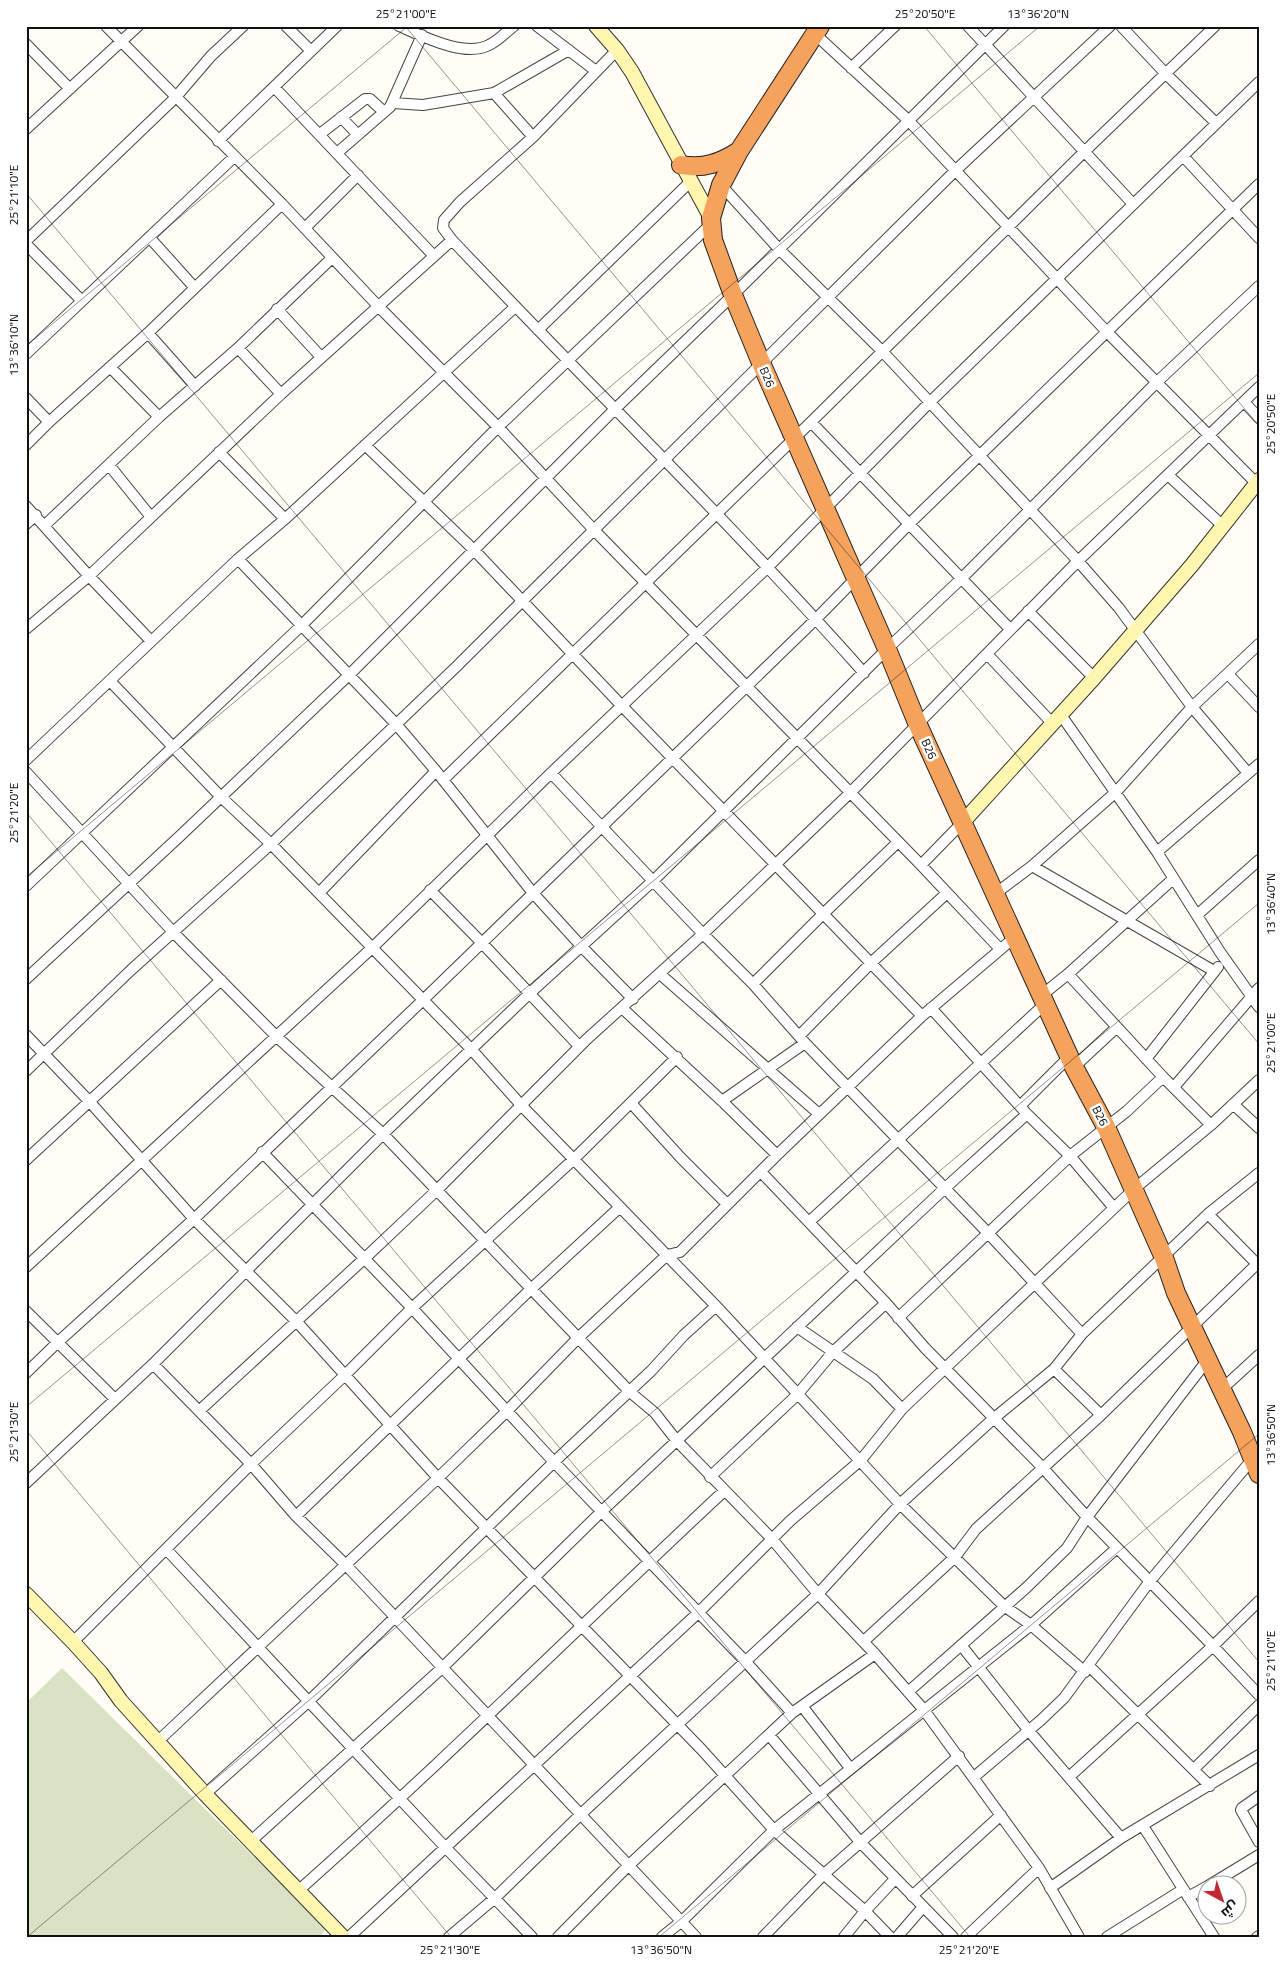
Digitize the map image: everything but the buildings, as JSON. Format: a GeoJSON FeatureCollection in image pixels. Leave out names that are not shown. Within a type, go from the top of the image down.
{"type":"FeatureCollection","features":[{"type":"Feature","properties":{"kind":"highway","name":"B26"},"geometry":{"type":"LineString","coordinates":[[818,30],[739,151],[721,185],[711,221],[713,240],[762,365],[887,649],[918,725],[1072,1061],[1106,1127],[1164,1258],[1176,1293],[1209,1358],[1257,1462]]}},
{"type":"Feature","properties":{"kind":"highway"},"geometry":{"type":"LineString","coordinates":[[681,164],[700,167],[708,166],[720,162],[739,151]]}},
{"type":"Feature","properties":{"kind":"street"},"geometry":{"type":"LineString","coordinates":[[106,26],[498,427],[594,530],[921,865],[1000,949]]}},
{"type":"Feature","properties":{"kind":"street"},"geometry":{"type":"LineString","coordinates":[[28,125],[138,26]]}},
{"type":"Feature","properties":{"kind":"street"},"geometry":{"type":"LineString","coordinates":[[82,301],[26,243],[175,98],[211,56],[244,26]]}},
{"type":"Feature","properties":{"kind":"street"},"geometry":{"type":"LineString","coordinates":[[286,26],[311,51]]}},
{"type":"Feature","properties":{"kind":"street"},"geometry":{"type":"LineString","coordinates":[[218,141],[337,26]]}},
{"type":"Feature","properties":{"kind":"street"},"geometry":{"type":"LineString","coordinates":[[399,26],[450,46],[468,49],[489,45],[514,26]]}},
{"type":"Feature","properties":{"kind":"street"},"geometry":{"type":"LineString","coordinates":[[537,26],[596,72]]}},
{"type":"Feature","properties":{"kind":"street"},"geometry":{"type":"LineString","coordinates":[[26,886],[301,626],[423,501],[711,221],[632,72],[617,50],[596,26]]}},
{"type":"Feature","properties":{"kind":"street"},"geometry":{"type":"LineString","coordinates":[[851,68],[895,26]]}},
{"type":"Feature","properties":{"kind":"street"},"geometry":{"type":"LineString","coordinates":[[968,26],[1133,204]]}},
{"type":"Feature","properties":{"kind":"street"},"geometry":{"type":"LineString","coordinates":[[26,978],[349,675],[546,477],[733,295],[778,248],[1004,26]]}},
{"type":"Feature","properties":{"kind":"street"},"geometry":{"type":"LineString","coordinates":[[26,1071],[45,1055],[111,989],[271,844],[523,602],[829,299],[956,170],[1110,26]]}},
{"type":"Feature","properties":{"kind":"street"},"geometry":{"type":"LineString","coordinates":[[1121,26],[1216,124]]}},
{"type":"Feature","properties":{"kind":"street"},"geometry":{"type":"LineString","coordinates":[[443,780],[811,422],[1008,226],[1215,26]]}},
{"type":"Feature","properties":{"kind":"street"},"geometry":{"type":"LineString","coordinates":[[818,30],[851,68],[908,120],[1107,332],[1208,436],[1258,484],[1192,565],[1094,678],[962,823],[921,865]]}},
{"type":"Feature","properties":{"kind":"street"},"geometry":{"type":"LineString","coordinates":[[337,153],[393,103],[422,35]]}},
{"type":"Feature","properties":{"kind":"street"},"geometry":{"type":"LineString","coordinates":[[26,44],[70,89]]}},
{"type":"Feature","properties":{"kind":"street"},"geometry":{"type":"LineString","coordinates":[[393,103],[423,105],[494,93],[569,50]]}},
{"type":"Feature","properties":{"kind":"street"},"geometry":{"type":"LineString","coordinates":[[617,50],[561,110],[460,202],[444,220],[443,228],[452,240],[614,410],[666,460],[816,619],[864,673]]}},
{"type":"Feature","properties":{"kind":"street"},"geometry":{"type":"LineString","coordinates":[[26,1268],[372,948],[552,772],[767,568],[929,403],[1259,82]]}},
{"type":"Feature","properties":{"kind":"street"},"geometry":{"type":"LineString","coordinates":[[274,87],[433,255]]}},
{"type":"Feature","properties":{"kind":"street"},"geometry":{"type":"LineString","coordinates":[[494,93],[533,137]]}},
{"type":"Feature","properties":{"kind":"street"},"geometry":{"type":"LineString","coordinates":[[320,134],[368,98],[384,112]]}},
{"type":"Feature","properties":{"kind":"street"},"geometry":{"type":"LineString","coordinates":[[341,117],[358,135]]}},
{"type":"Feature","properties":{"kind":"street"},"geometry":{"type":"LineString","coordinates":[[1183,156],[1259,238]]}},
{"type":"Feature","properties":{"kind":"street"},"geometry":{"type":"LineString","coordinates":[[26,354],[234,157]]}},
{"type":"Feature","properties":{"kind":"street"},"geometry":{"type":"LineString","coordinates":[[305,228],[358,175]]}},
{"type":"Feature","properties":{"kind":"street"},"geometry":{"type":"LineString","coordinates":[[538,330],[692,182]]}},
{"type":"Feature","properties":{"kind":"street"},"geometry":{"type":"LineString","coordinates":[[26,1373],[194,1219],[533,894],[816,619],[909,524],[1259,184]]}},
{"type":"Feature","properties":{"kind":"street"},"geometry":{"type":"LineString","coordinates":[[721,185],[778,248],[882,351],[1078,561],[1119,608],[1192,708],[1255,770],[1157,852]]}},
{"type":"Feature","properties":{"kind":"street"},"geometry":{"type":"LineString","coordinates":[[26,445],[148,333],[282,204]]}},
{"type":"Feature","properties":{"kind":"street"},"geometry":{"type":"LineString","coordinates":[[150,238],[194,287]]}},
{"type":"Feature","properties":{"kind":"street"},"geometry":{"type":"LineString","coordinates":[[26,629],[88,576],[321,357],[452,240]]}},
{"type":"Feature","properties":{"kind":"street"},"geometry":{"type":"LineString","coordinates":[[44,526],[159,417],[238,348],[332,258]]}},
{"type":"Feature","properties":{"kind":"street"},"geometry":{"type":"LineString","coordinates":[[26,1482],[153,1364],[383,1134],[530,993],[654,880],[887,649],[961,579],[1157,382],[1259,286]]}},
{"type":"Feature","properties":{"kind":"street"},"geometry":{"type":"LineString","coordinates":[[26,760],[238,559],[445,374],[515,307]]}},
{"type":"Feature","properties":{"kind":"street"},"geometry":{"type":"LineString","coordinates":[[277,309],[321,357]]}},
{"type":"Feature","properties":{"kind":"street"},"geometry":{"type":"LineString","coordinates":[[148,333],[195,386]]}},
{"type":"Feature","properties":{"kind":"street"},"geometry":{"type":"LineString","coordinates":[[238,348],[281,394]]}},
{"type":"Feature","properties":{"kind":"street"},"geometry":{"type":"LineString","coordinates":[[110,368],[159,417]]}},
{"type":"Feature","properties":{"kind":"street"},"geometry":{"type":"LineString","coordinates":[[199,1411],[437,1190],[579,1046],[703,934],[850,793],[1078,561],[1259,387]]}},
{"type":"Feature","properties":{"kind":"street"},"geometry":{"type":"LineString","coordinates":[[26,398],[49,422]]}},
{"type":"Feature","properties":{"kind":"street"},"geometry":{"type":"LineString","coordinates":[[1244,402],[1259,418]]}},
{"type":"Feature","properties":{"kind":"street"},"geometry":{"type":"LineString","coordinates":[[811,422],[1010,629]]}},
{"type":"Feature","properties":{"kind":"street"},"geometry":{"type":"LineString","coordinates":[[365,444],[474,550],[922,1016]]}},
{"type":"Feature","properties":{"kind":"street"},"geometry":{"type":"LineString","coordinates":[[219,452],[285,519]]}},
{"type":"Feature","properties":{"kind":"street"},"geometry":{"type":"LineString","coordinates":[[109,465],[151,517]]}},
{"type":"Feature","properties":{"kind":"street"},"geometry":{"type":"LineString","coordinates":[[1168,475],[1224,526]]}},
{"type":"Feature","properties":{"kind":"street"},"geometry":{"type":"LineString","coordinates":[[26,506],[36,515],[88,576],[151,641]]}},
{"type":"Feature","properties":{"kind":"street"},"geometry":{"type":"LineString","coordinates":[[26,524],[36,515]]}},
{"type":"Feature","properties":{"kind":"street"},"geometry":{"type":"LineString","coordinates":[[238,559],[396,724],[436,771],[533,894],[633,999]]}},
{"type":"Feature","properties":{"kind":"street"},"geometry":{"type":"LineString","coordinates":[[1028,611],[1094,678]]}},
{"type":"Feature","properties":{"kind":"street"},"geometry":{"type":"LineString","coordinates":[[995,894],[1032,866],[1116,792],[1192,708],[1259,644]]}},
{"type":"Feature","properties":{"kind":"street"},"geometry":{"type":"LineString","coordinates":[[987,654],[1057,719],[1116,792],[1157,852],[1225,959],[1255,992],[1259,1006]]}},
{"type":"Feature","properties":{"kind":"street"},"geometry":{"type":"LineString","coordinates":[[1228,674],[1259,707]]}},
{"type":"Feature","properties":{"kind":"street"},"geometry":{"type":"LineString","coordinates":[[110,681],[221,797],[271,844],[422,1001],[472,1050],[521,1105],[716,1306],[900,1504],[1004,1606],[1086,1668],[1138,1714],[1210,1786]]}},
{"type":"Feature","properties":{"kind":"street"},"geometry":{"type":"LineString","coordinates":[[318,893],[436,771]]}},
{"type":"Feature","properties":{"kind":"street"},"geometry":{"type":"LineString","coordinates":[[26,772],[174,933],[276,1036],[383,1134],[630,1392],[655,1413],[677,1441],[710,1477],[772,1539],[818,1594],[875,1654],[924,1710],[1039,1868],[1079,1937]]}},
{"type":"Feature","properties":{"kind":"street"},"geometry":{"type":"LineString","coordinates":[[552,772],[1082,1334]]}},
{"type":"Feature","properties":{"kind":"street"},"geometry":{"type":"LineString","coordinates":[[753,984],[898,842]]}},
{"type":"Feature","properties":{"kind":"street"},"geometry":{"type":"LineString","coordinates":[[1197,915],[1259,860]]}},
{"type":"Feature","properties":{"kind":"street"},"geometry":{"type":"LineString","coordinates":[[1032,866],[1214,971]]}},
{"type":"Feature","properties":{"kind":"street"},"geometry":{"type":"LineString","coordinates":[[809,1222],[981,1062],[1068,974],[1128,922],[1173,879]]}},
{"type":"Feature","properties":{"kind":"street"},"geometry":{"type":"LineString","coordinates":[[430,890],[482,942],[579,1046]]}},
{"type":"Feature","properties":{"kind":"street"},"geometry":{"type":"LineString","coordinates":[[722,1101],[768,1069],[802,1039],[872,962],[947,893]]}},
{"type":"Feature","properties":{"kind":"street"},"geometry":{"type":"LineString","coordinates":[[157,1742],[507,1412],[578,1338],[667,1255],[680,1252],[819,1114],[849,1088],[922,1016],[1015,936]]}},
{"type":"Feature","properties":{"kind":"street"},"geometry":{"type":"LineString","coordinates":[[1146,1059],[1225,959]]}},
{"type":"Feature","properties":{"kind":"street"},"geometry":{"type":"LineString","coordinates":[[660,974],[819,1114]]}},
{"type":"Feature","properties":{"kind":"street"},"geometry":{"type":"LineString","coordinates":[[1068,974],[1163,1077],[1211,1125]]}},
{"type":"Feature","properties":{"kind":"street"},"geometry":{"type":"LineString","coordinates":[[26,1160],[220,980]]}},
{"type":"Feature","properties":{"kind":"street"},"geometry":{"type":"LineString","coordinates":[[1174,1087],[1255,992]]}},
{"type":"Feature","properties":{"kind":"street"},"geometry":{"type":"LineString","coordinates":[[622,1008],[677,1058],[777,1155]]}},
{"type":"Feature","properties":{"kind":"street"},"geometry":{"type":"LineString","coordinates":[[931,1008],[1027,1114],[1070,1156],[1114,1208]]}},
{"type":"Feature","properties":{"kind":"street"},"geometry":{"type":"LineString","coordinates":[[1020,1106],[1072,1061],[1117,1027]]}},
{"type":"Feature","properties":{"kind":"street"},"geometry":{"type":"LineString","coordinates":[[26,1035],[89,1101],[194,1219],[297,1322],[390,1427],[676,1724],[774,1830],[865,1911],[890,1937]]}},
{"type":"Feature","properties":{"kind":"street"},"geometry":{"type":"LineString","coordinates":[[73,1642],[251,1464],[344,1376],[412,1308],[574,1159],[677,1058]]}},
{"type":"Feature","properties":{"kind":"street"},"geometry":{"type":"LineString","coordinates":[[898,1318],[1070,1156],[1127,1111],[1163,1077]]}},
{"type":"Feature","properties":{"kind":"street"},"geometry":{"type":"LineString","coordinates":[[349,1937],[698,1613],[790,1521],[861,1460],[902,1409],[1133,1190],[1211,1125],[1259,1080]]}},
{"type":"Feature","properties":{"kind":"street"},"geometry":{"type":"LineString","coordinates":[[631,1103],[681,1158],[727,1204]]}},
{"type":"Feature","properties":{"kind":"street"},"geometry":{"type":"LineString","coordinates":[[1233,1104],[1259,1128]]}},
{"type":"Feature","properties":{"kind":"street"},"geometry":{"type":"LineString","coordinates":[[251,1841],[442,1668],[601,1512],[796,1327],[1027,1114]]}},
{"type":"Feature","properties":{"kind":"street"},"geometry":{"type":"LineString","coordinates":[[262,1152],[365,1258],[458,1360],[745,1661],[792,1713]]}},
{"type":"Feature","properties":{"kind":"street"},"geometry":{"type":"LineString","coordinates":[[761,1172],[993,1419],[1043,1468],[1087,1517],[1259,1695]]}},
{"type":"Feature","properties":{"kind":"street"},"geometry":{"type":"LineString","coordinates":[[449,1937],[495,1898],[580,1814],[818,1594],[900,1504],[993,1419],[1054,1369],[1082,1334],[1164,1258],[1208,1214],[1259,1173]]}},
{"type":"Feature","properties":{"kind":"street"},"geometry":{"type":"LineString","coordinates":[[296,1516],[531,1289],[620,1206]]}},
{"type":"Feature","properties":{"kind":"street"},"geometry":{"type":"LineString","coordinates":[[864,1642],[955,1557],[976,1529],[1102,1415],[1258,1264],[1208,1214]]}},
{"type":"Feature","properties":{"kind":"street"},"geometry":{"type":"LineString","coordinates":[[710,1477],[797,1395],[833,1352],[886,1303]]}},
{"type":"Feature","properties":{"kind":"street"},"geometry":{"type":"LineString","coordinates":[[205,1794],[308,1702],[394,1616],[554,1462],[651,1372],[684,1335],[716,1306]]}},
{"type":"Feature","properties":{"kind":"street"},"geometry":{"type":"LineString","coordinates":[[26,1311],[115,1400]]}},
{"type":"Feature","properties":{"kind":"street"},"geometry":{"type":"LineString","coordinates":[[796,1327],[873,1379],[902,1409]]}},
{"type":"Feature","properties":{"kind":"street"},"geometry":{"type":"LineString","coordinates":[[1222,1388],[1259,1355]]}},
{"type":"Feature","properties":{"kind":"street"},"geometry":{"type":"LineString","coordinates":[[908,1692],[1026,1588],[1067,1548],[1087,1517],[1209,1358]]}},
{"type":"Feature","properties":{"kind":"street"},"geometry":{"type":"LineString","coordinates":[[153,1364],[251,1464],[296,1516],[345,1564],[696,1937]]}},
{"type":"Feature","properties":{"kind":"street"},"geometry":{"type":"LineString","coordinates":[[1054,1369],[1102,1415]]}},
{"type":"Feature","properties":{"kind":"street"},"geometry":{"type":"LineString","coordinates":[[974,1778],[1064,1698],[1150,1581],[1257,1462]]}},
{"type":"Feature","properties":{"kind":"street"},"geometry":{"type":"LineString","coordinates":[[298,1891],[488,1716],[724,1491]]}},
{"type":"Feature","properties":{"kind":"street"},"geometry":{"type":"LineString","coordinates":[[662,1937],[682,1921],[774,1830],[1031,1625],[1117,1548]]}},
{"type":"Feature","properties":{"kind":"street"},"geometry":{"type":"LineString","coordinates":[[166,1549],[308,1702],[532,1937]]}},
{"type":"Feature","properties":{"kind":"street"},"geometry":{"type":"LineString","coordinates":[[26,1594],[73,1642],[121,1701],[205,1794],[343,1937]]}},
{"type":"Feature","properties":{"kind":"street"},"geometry":{"type":"LineString","coordinates":[[1069,1777],[1213,1646],[1259,1601]]}},
{"type":"Feature","properties":{"kind":"street"},"geometry":{"type":"LineString","coordinates":[[961,1645],[1029,1731],[1121,1838]]}},
{"type":"Feature","properties":{"kind":"street"},"geometry":{"type":"LineString","coordinates":[[558,1937],[628,1866],[792,1713],[875,1654]]}},
{"type":"Feature","properties":{"kind":"street"},"geometry":{"type":"LineString","coordinates":[[1194,1769],[1259,1705]]}},
{"type":"Feature","properties":{"kind":"street"},"geometry":{"type":"LineString","coordinates":[[802,1706],[850,1768]]}},
{"type":"Feature","properties":{"kind":"street"},"geometry":{"type":"LineString","coordinates":[[769,1735],[861,1843],[953,1937]]}},
{"type":"Feature","properties":{"kind":"street"},"geometry":{"type":"LineString","coordinates":[[1050,1888],[1121,1838],[1259,1755]]}},
{"type":"Feature","properties":{"kind":"street"},"geometry":{"type":"LineString","coordinates":[[763,1937],[823,1875],[959,1756]]}},
{"type":"Feature","properties":{"kind":"street"},"geometry":{"type":"LineString","coordinates":[[1259,1796],[1241,1810],[1259,1842]]}},
{"type":"Feature","properties":{"kind":"street"},"geometry":{"type":"LineString","coordinates":[[912,1896],[1001,1815]]}},
{"type":"Feature","properties":{"kind":"street"},"geometry":{"type":"LineString","coordinates":[[1143,1826],[1214,1937]]}},
{"type":"Feature","properties":{"kind":"street"},"geometry":{"type":"LineString","coordinates":[[1225,1876],[1259,1856]]}},
{"type":"Feature","properties":{"kind":"street"},"geometry":{"type":"LineString","coordinates":[[966,1937],[1039,1868]]}},
{"type":"Feature","properties":{"kind":"street"},"geometry":{"type":"LineString","coordinates":[[844,1937],[895,1879]]}},
{"type":"Feature","properties":{"kind":"street"},"geometry":{"type":"LineString","coordinates":[[1107,1937],[1185,1894],[1198,1889]]}},
{"type":"Feature","properties":{"kind":"street"},"geometry":{"type":"LineString","coordinates":[[897,1937],[923,1907]]}},
{"type":"Feature","properties":{"kind":"green space"},"geometry":{"type":"Polygon","coordinates":[[[62,1668],[326,1928],[320,1937],[26,1937],[26,1703],[62,1668]]]}}]}
